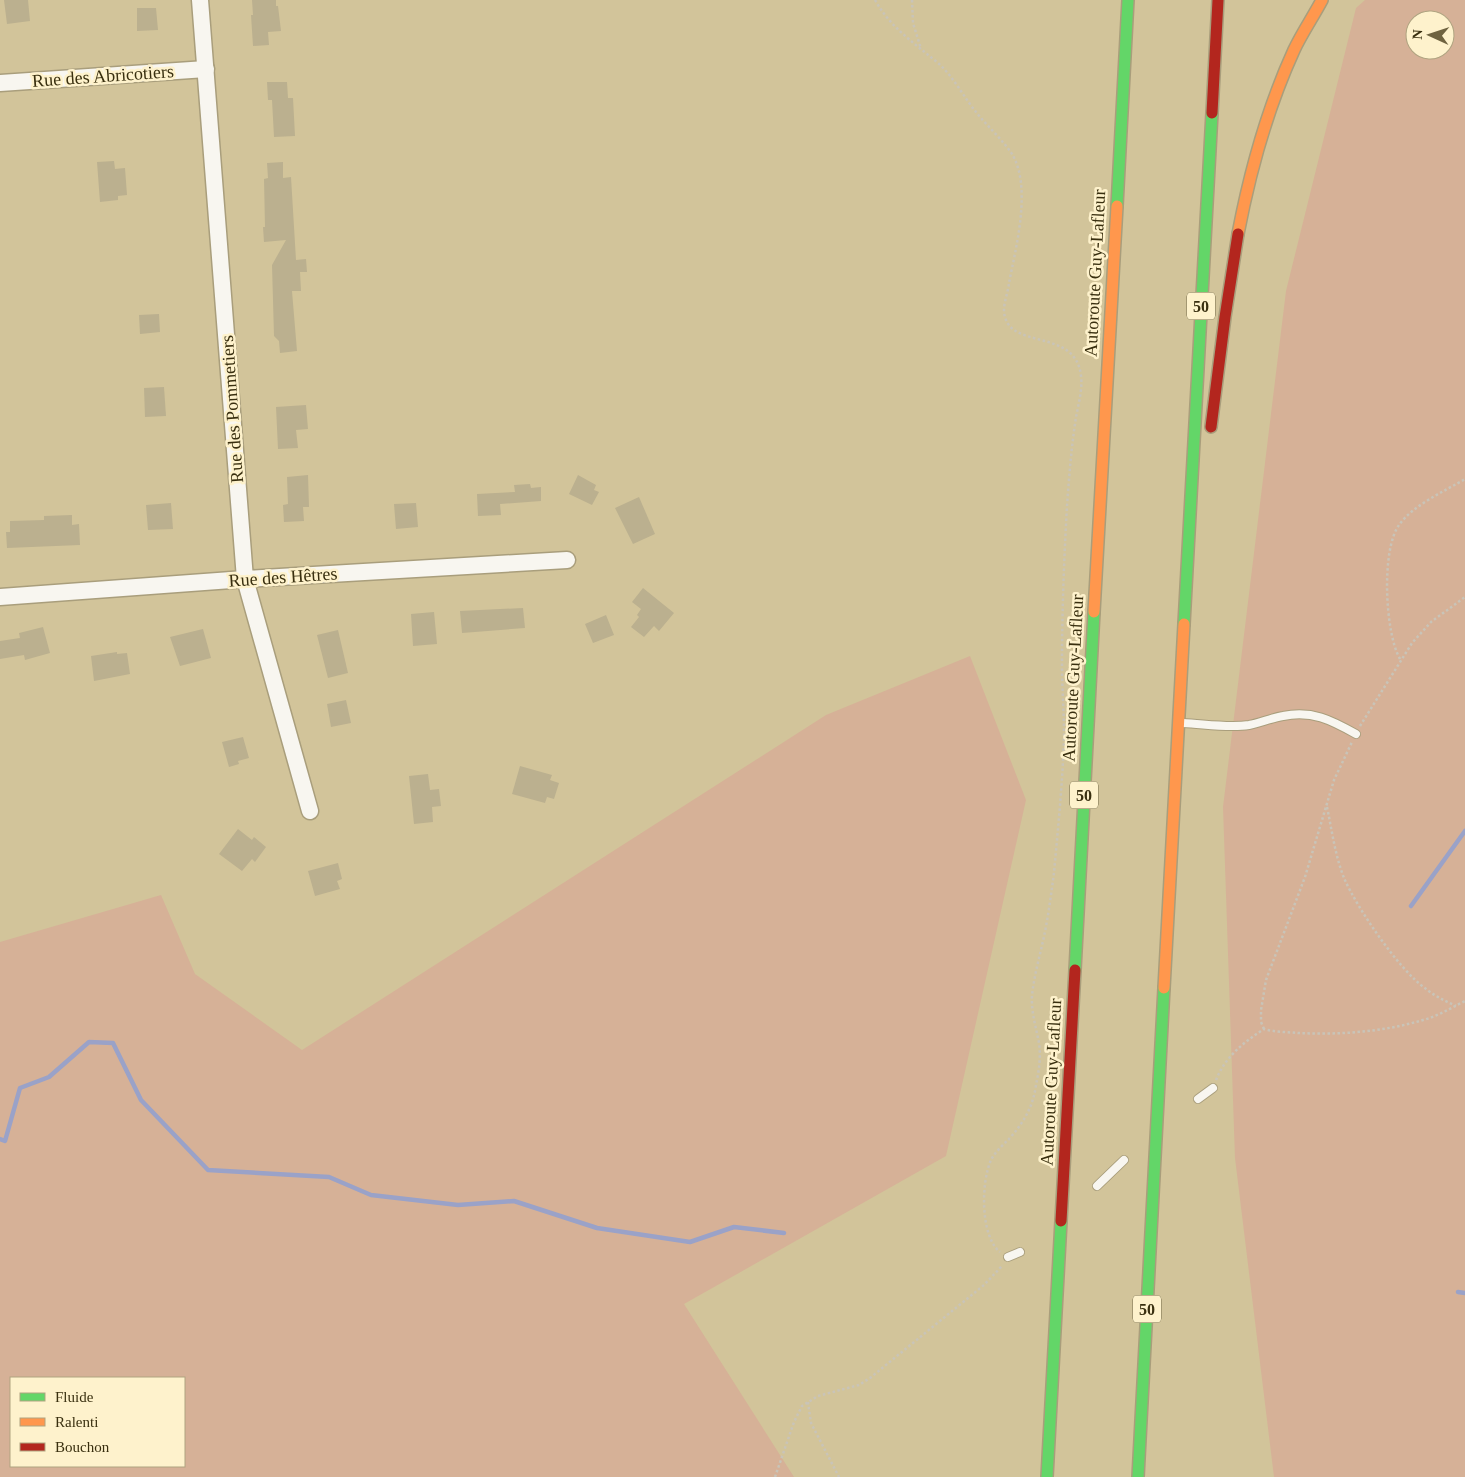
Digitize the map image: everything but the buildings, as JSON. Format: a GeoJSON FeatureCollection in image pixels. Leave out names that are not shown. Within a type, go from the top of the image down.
{"type":"FeatureCollection","features":[{"type":"Feature","properties":{"kind":"highway","name":"Autoroute Guy-Lafleur"},"geometry":{"type":"LineString","coordinates":[[1047,1477],[1128,0]]}},
{"type":"Feature","properties":{"kind":"highway","name":"50"},"geometry":{"type":"LineString","coordinates":[[1138,1477],[1218,0]]}},
{"type":"Feature","properties":{"kind":"highway"},"geometry":{"type":"LineString","coordinates":[[1209,438],[1234,259],[1255,154],[1281,76],[1301,34],[1322,0]]}},
{"type":"Feature","properties":{"kind":"highway"},"geometry":{"type":"LineString","coordinates":[[1185,612],[1204,477]]}},
{"type":"Feature","properties":{"kind":"street","name":"Rue des Pommetiers"},"geometry":{"type":"LineString","coordinates":[[200,0],[245,579],[310,811]]}},
{"type":"Feature","properties":{"kind":"street","name":"Rue des Abricotiers"},"geometry":{"type":"LineString","coordinates":[[0,83],[206,69]]}},
{"type":"Feature","properties":{"kind":"street","name":"Rue des Hêtres"},"geometry":{"type":"LineString","coordinates":[[0,597],[245,579],[567,560]]}},
{"type":"Feature","properties":{"kind":"lane"},"geometry":{"type":"LineString","coordinates":[[1179,723],[1231,726],[1249,725],[1285,716],[1314,715],[1330,719],[1356,734]]}},
{"type":"Feature","properties":{"kind":"lane"},"geometry":{"type":"LineString","coordinates":[[1198,1099],[1213,1088]]}},
{"type":"Feature","properties":{"kind":"lane"},"geometry":{"type":"LineString","coordinates":[[1097,1186],[1124,1160]]}},
{"type":"Feature","properties":{"kind":"lane"},"geometry":{"type":"LineString","coordinates":[[1008,1257],[1020,1252]]}},
{"type":"Feature","properties":{"kind":"path"},"geometry":{"type":"LineString","coordinates":[[775,1477],[802,1406],[818,1396],[859,1384],[870,1378],[984,1285],[1008,1257],[995,1248],[990,1237],[986,1219],[985,1188],[992,1158],[1019,1128],[1029,1112],[1037,1082],[1040,1053],[1032,1011],[1032,998],[1053,875],[1062,768],[1064,734],[1063,632],[1067,507],[1081,373],[1072,354],[1064,348],[1054,342],[1026,336],[1015,331],[1006,320],[1005,305],[1020,217],[1021,182],[1018,167],[1011,154],[961,93],[948,74],[939,64],[903,36],[890,22],[875,0]]}},
{"type":"Feature","properties":{"kind":"path"},"geometry":{"type":"LineString","coordinates":[[912,0],[913,24],[922,51]]}},
{"type":"Feature","properties":{"kind":"path"},"geometry":{"type":"LineString","coordinates":[[1400,659],[1392,638],[1388,594],[1388,557],[1392,539],[1398,525],[1407,516],[1465,479]]}},
{"type":"Feature","properties":{"kind":"path"},"geometry":{"type":"LineString","coordinates":[[1264,1029],[1261,1022],[1261,1010],[1266,980],[1305,877],[1334,780],[1356,734],[1400,659],[1422,630],[1465,597]]}},
{"type":"Feature","properties":{"kind":"path"},"geometry":{"type":"LineString","coordinates":[[1326,805],[1344,879],[1374,929],[1408,972],[1424,988],[1456,1006]]}},
{"type":"Feature","properties":{"kind":"path"},"geometry":{"type":"LineString","coordinates":[[1213,1088],[1221,1068],[1229,1057],[1245,1041],[1264,1029],[1320,1034],[1392,1028],[1444,1013],[1465,1001]]}},
{"type":"Feature","properties":{"kind":"path"},"geometry":{"type":"LineString","coordinates":[[808,1402],[811,1423],[839,1477]]}},
{"type":"Feature","properties":{"kind":"shaded area"},"geometry":{"type":"Polygon","coordinates":[[[1365,0],[1465,0],[1465,1477],[1274,1477],[1235,1158],[1223,807],[1286,291],[1356,8],[1365,0]]]}},
{"type":"Feature","properties":{"kind":"shaded area"},"geometry":{"type":"Polygon","coordinates":[[[970,656],[1026,800],[946,1156],[684,1304],[794,1477],[0,1477],[0,942],[161,895],[195,974],[302,1050],[826,715],[970,656]]]}},
{"type":"Feature","properties":{"kind":"waterway"},"geometry":{"type":"LineString","coordinates":[[1411,906],[1465,831]]}},
{"type":"Feature","properties":{"kind":"waterway"},"geometry":{"type":"LineString","coordinates":[[0,1139],[5,1141],[20,1088],[49,1077],[89,1042],[113,1043],[141,1100],[208,1170],[329,1177],[371,1195],[458,1205],[514,1201],[597,1228],[690,1242],[734,1227],[784,1233]]}},
{"type":"Feature","properties":{"kind":"waterway"},"geometry":{"type":"LineString","coordinates":[[1458,1292],[1465,1293]]}},
{"type":"Feature","properties":{"kind":"traffic: fast"},"geometry":{"type":"LineString","coordinates":[[1117,206],[1128,0]]}},
{"type":"Feature","properties":{"kind":"traffic: fast"},"geometry":{"type":"LineString","coordinates":[[1184,624],[1212,113]]}},
{"type":"Feature","properties":{"kind":"traffic: fast"},"geometry":{"type":"LineString","coordinates":[[1075,970],[1094,612]]}},
{"type":"Feature","properties":{"kind":"traffic: fast"},"geometry":{"type":"LineString","coordinates":[[1138,1477],[1164,988]]}},
{"type":"Feature","properties":{"kind":"traffic: fast"},"geometry":{"type":"LineString","coordinates":[[1047,1477],[1061,1221]]}},
{"type":"Feature","properties":{"kind":"traffic: slow"},"geometry":{"type":"LineString","coordinates":[[1238,234],[1254,164],[1284,72],[1300,37],[1322,0]]}},
{"type":"Feature","properties":{"kind":"traffic: slow"},"geometry":{"type":"LineString","coordinates":[[1094,612],[1117,206]]}},
{"type":"Feature","properties":{"kind":"traffic: slow"},"geometry":{"type":"LineString","coordinates":[[1164,988],[1184,624]]}},
{"type":"Feature","properties":{"kind":"traffic: jam"},"geometry":{"type":"LineString","coordinates":[[1212,113],[1218,0]]}},
{"type":"Feature","properties":{"kind":"traffic: jam"},"geometry":{"type":"LineString","coordinates":[[1211,427],[1238,234]]}},
{"type":"Feature","properties":{"kind":"traffic: jam"},"geometry":{"type":"LineString","coordinates":[[1061,1221],[1075,970]]}}]}
